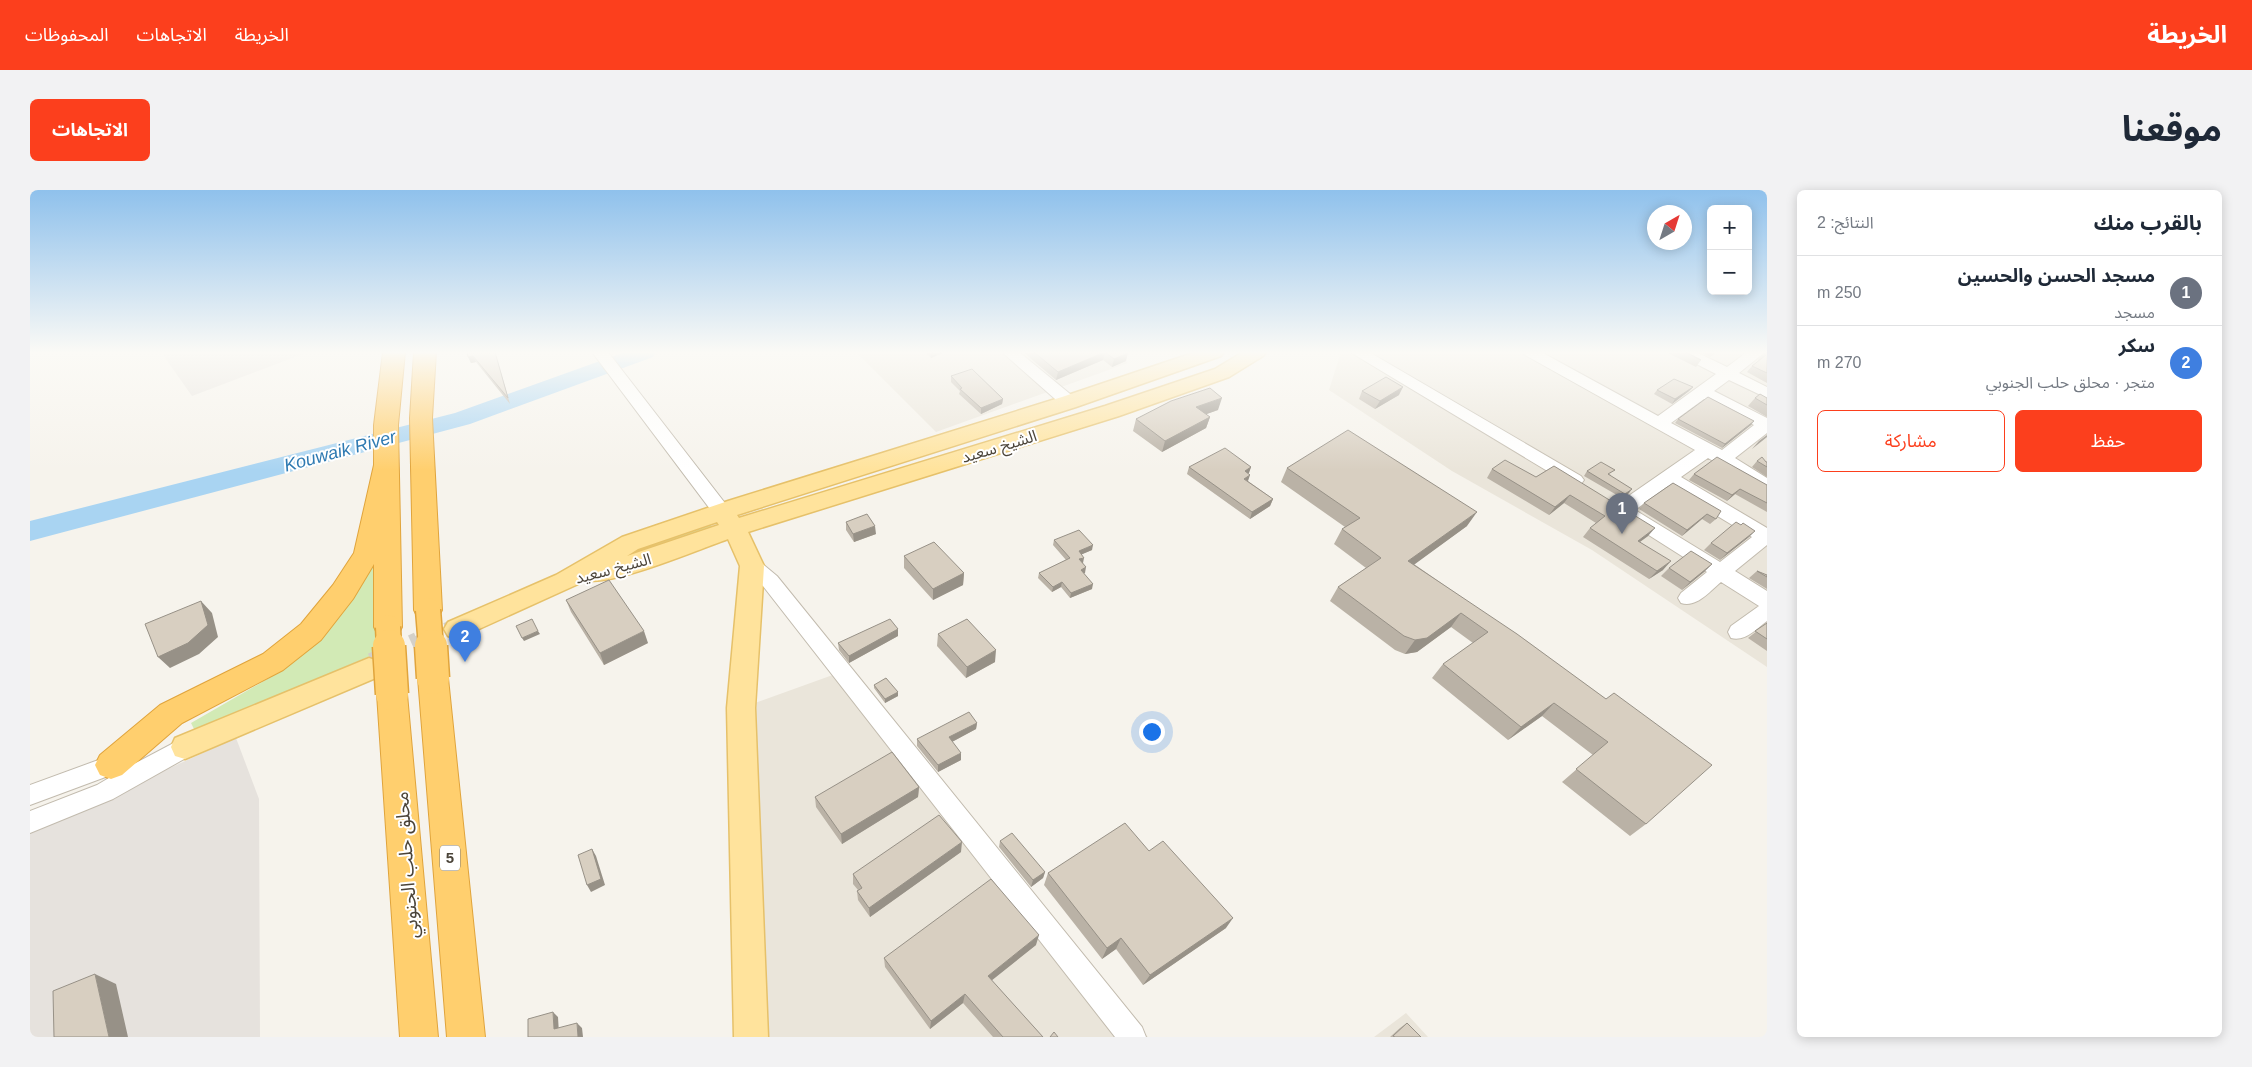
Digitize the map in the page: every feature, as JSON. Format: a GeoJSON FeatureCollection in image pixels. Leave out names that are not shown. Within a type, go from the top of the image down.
{"type":"FeatureCollection","features":[{"type":"Feature","properties":{"kind":"highway"},"geometry":{"type":"LineString","coordinates":[[110,765],[171,714],[273,662],[311,632],[343,592],[366,554],[387,462],[386,426],[390,392]]}},
{"type":"Feature","properties":{"kind":"highway","name":"5"},"geometry":{"type":"LineString","coordinates":[[423,392],[421,455],[428,610],[466,1037]]}},
{"type":"Feature","properties":{"kind":"highway","name":"محلق حلب الجنوبي"},"geometry":{"type":"LineString","coordinates":[[387,462],[388,626],[419,1037]]}},
{"type":"Feature","properties":{"kind":"main road","name":"الشيخ سعيد"},"geometry":{"type":"LineString","coordinates":[[457,629],[565,581],[634,563],[728,520],[1099,392]]}},
{"type":"Feature","properties":{"kind":"main road","name":"الشيخ سعيد"},"geometry":{"type":"LineString","coordinates":[[728,520],[1121,408],[1169,392]]}},
{"type":"Feature","properties":{"kind":"main road"},"geometry":{"type":"LineString","coordinates":[[728,520],[752,566],[741,708],[751,1037]]}},
{"type":"Feature","properties":{"kind":"main road"},"geometry":{"type":"LineString","coordinates":[[185,747],[369,669]]}},
{"type":"Feature","properties":{"kind":"street"},"geometry":{"type":"LineString","coordinates":[[630,392],[728,520]]}},
{"type":"Feature","properties":{"kind":"street"},"geometry":{"type":"LineString","coordinates":[[1057,392],[1069,402]]}},
{"type":"Feature","properties":{"kind":"street"},"geometry":{"type":"LineString","coordinates":[[1425,392],[1591,490]]}},
{"type":"Feature","properties":{"kind":"street"},"geometry":{"type":"LineString","coordinates":[[1601,392],[1706,451],[1723,458],[1767,486]]}},
{"type":"Feature","properties":{"kind":"street"},"geometry":{"type":"LineString","coordinates":[[1659,424],[1703,392],[1766,425],[1723,458]]}},
{"type":"Feature","properties":{"kind":"street"},"geometry":{"type":"LineString","coordinates":[[1623,510],[1706,451]]}},
{"type":"Feature","properties":{"kind":"street"},"geometry":{"type":"LineString","coordinates":[[1668,478],[1766,537],[1720,571],[1688,598]]}},
{"type":"Feature","properties":{"kind":"street"},"geometry":{"type":"LineString","coordinates":[[1607,500],[1767,601]]}},
{"type":"Feature","properties":{"kind":"street"},"geometry":{"type":"LineString","coordinates":[[752,566],[770,581],[1132,1037]]}},
{"type":"Feature","properties":{"kind":"street"},"geometry":{"type":"LineString","coordinates":[[1738,632],[1767,610]]}},
{"type":"Feature","properties":{"kind":"street"},"geometry":{"type":"LineString","coordinates":[[30,795],[110,765],[185,747]]}},
{"type":"Feature","properties":{"kind":"street"},"geometry":{"type":"LineString","coordinates":[[30,822],[105,792],[185,747]]}},
{"type":"Feature","properties":{"kind":"shaded area"},"geometry":{"type":"Polygon","coordinates":[[[189,392],[204,392],[192,396],[189,392]]]}},
{"type":"Feature","properties":{"kind":"shaded area"},"geometry":{"type":"Polygon","coordinates":[[[896,392],[1049,392],[936,432],[896,392]]]}},
{"type":"Feature","properties":{"kind":"shaded area"},"geometry":{"type":"Polygon","coordinates":[[[1331,392],[1767,392],[1767,667],[1592,550],[1452,471],[1331,392]]]}},
{"type":"Feature","properties":{"kind":"shaded area"},"geometry":{"type":"Polygon","coordinates":[[[841,672],[1148,1037],[751,1037],[741,708],[841,672]]]}},
{"type":"Feature","properties":{"kind":"shaded area"},"geometry":{"type":"Polygon","coordinates":[[[236,738],[259,799],[260,1037],[30,1037],[30,828],[86,806],[236,738]]]}},
{"type":"Feature","properties":{"kind":"shaded area"},"geometry":{"type":"Polygon","coordinates":[[[1406,1013],[1428,1037],[1374,1037],[1406,1013]]]}},
{"type":"Feature","properties":{"kind":"green space"},"geometry":{"type":"Polygon","coordinates":[[[706,522],[714,528],[627,558],[623,553],[706,522]]]}},
{"type":"Feature","properties":{"kind":"green space"},"geometry":{"type":"Polygon","coordinates":[[[378,553],[375,654],[195,731],[191,723],[269,678],[299,655],[378,553]]]}},
{"type":"Feature","properties":{"kind":"building"},"geometry":{"type":"Polygon","coordinates":[[[963,392],[995,392],[1003,399],[981,408],[963,392]]]}},
{"type":"Feature","properties":{"kind":"building"},"geometry":{"type":"Polygon","coordinates":[[[1199,392],[1214,392],[1222,398],[1196,407],[1210,417],[1165,441],[1136,419],[1171,401],[1199,392]]]}},
{"type":"Feature","properties":{"kind":"building"},"geometry":{"type":"Polygon","coordinates":[[[1363,392],[1396,392],[1380,401],[1363,392]]]}},
{"type":"Feature","properties":{"kind":"building"},"geometry":{"type":"Polygon","coordinates":[[[1660,392],[1686,392],[1675,399],[1660,392]]]}},
{"type":"Feature","properties":{"kind":"building"},"geometry":{"type":"Polygon","coordinates":[[[1760,394],[1767,398],[1767,405],[1755,398],[1760,394]]]}},
{"type":"Feature","properties":{"kind":"building"},"geometry":{"type":"Polygon","coordinates":[[[1708,397],[1754,421],[1725,444],[1678,419],[1708,397]]]}},
{"type":"Feature","properties":{"kind":"building"},"geometry":{"type":"Polygon","coordinates":[[[1348,430],[1477,512],[1408,561],[1517,634],[1606,699],[1614,693],[1712,765],[1646,824],[1576,769],[1608,742],[1554,703],[1521,727],[1443,664],[1488,632],[1461,613],[1427,638],[1415,640],[1404,636],[1338,587],[1381,558],[1342,529],[1360,518],[1287,468],[1348,430]]]}},
{"type":"Feature","properties":{"kind":"building"},"geometry":{"type":"Polygon","coordinates":[[[1225,448],[1251,467],[1245,471],[1250,475],[1244,479],[1273,499],[1252,512],[1189,467],[1225,448]]]}},
{"type":"Feature","properties":{"kind":"building"},"geometry":{"type":"Polygon","coordinates":[[[1717,457],[1767,485],[1767,503],[1740,489],[1732,495],[1694,474],[1717,457]]]}},
{"type":"Feature","properties":{"kind":"building"},"geometry":{"type":"Polygon","coordinates":[[[1762,457],[1767,462],[1767,467],[1757,461],[1762,457]]]}},
{"type":"Feature","properties":{"kind":"building"},"geometry":{"type":"Polygon","coordinates":[[[1505,460],[1536,477],[1554,466],[1655,528],[1638,541],[1671,561],[1657,571],[1590,528],[1605,516],[1570,495],[1555,507],[1492,469],[1505,460]]]}},
{"type":"Feature","properties":{"kind":"building"},"geometry":{"type":"Polygon","coordinates":[[[1601,462],[1615,470],[1608,474],[1632,489],[1625,494],[1587,471],[1601,462]]]}},
{"type":"Feature","properties":{"kind":"building"},"geometry":{"type":"Polygon","coordinates":[[[1673,483],[1721,511],[1716,519],[1707,514],[1687,530],[1644,503],[1673,483]]]}},
{"type":"Feature","properties":{"kind":"building"},"geometry":{"type":"Polygon","coordinates":[[[867,514],[875,526],[853,534],[846,522],[867,514]]]}},
{"type":"Feature","properties":{"kind":"building"},"geometry":{"type":"Polygon","coordinates":[[[1736,522],[1741,525],[1743,523],[1755,531],[1727,553],[1711,543],[1736,522]]]}},
{"type":"Feature","properties":{"kind":"building"},"geometry":{"type":"Polygon","coordinates":[[[1079,530],[1093,545],[1079,551],[1084,558],[1079,559],[1086,567],[1081,570],[1093,584],[1071,593],[1062,582],[1053,587],[1039,573],[1070,558],[1054,540],[1079,530]]]}},
{"type":"Feature","properties":{"kind":"building"},"geometry":{"type":"Polygon","coordinates":[[[934,542],[964,573],[933,589],[904,556],[934,542]]]}},
{"type":"Feature","properties":{"kind":"building"},"geometry":{"type":"Polygon","coordinates":[[[1691,551],[1712,564],[1690,582],[1669,568],[1691,551]]]}},
{"type":"Feature","properties":{"kind":"building"},"geometry":{"type":"Polygon","coordinates":[[[609,580],[644,631],[600,653],[566,600],[609,580]]]}},
{"type":"Feature","properties":{"kind":"building"},"geometry":{"type":"Polygon","coordinates":[[[201,601],[208,625],[188,643],[158,657],[145,624],[201,601]]]}},
{"type":"Feature","properties":{"kind":"building"},"geometry":{"type":"Polygon","coordinates":[[[532,619],[538,631],[522,638],[516,626],[532,619]]]}},
{"type":"Feature","properties":{"kind":"building"},"geometry":{"type":"Polygon","coordinates":[[[890,619],[898,629],[849,656],[838,643],[890,619]]]}},
{"type":"Feature","properties":{"kind":"building"},"geometry":{"type":"Polygon","coordinates":[[[967,619],[996,650],[967,667],[938,634],[967,619]]]}},
{"type":"Feature","properties":{"kind":"building"},"geometry":{"type":"Polygon","coordinates":[[[1767,623],[1767,639],[1755,631],[1767,623]]]}},
{"type":"Feature","properties":{"kind":"building"},"geometry":{"type":"Polygon","coordinates":[[[886,678],[898,692],[885,699],[874,685],[886,678]]]}},
{"type":"Feature","properties":{"kind":"building"},"geometry":{"type":"Polygon","coordinates":[[[969,712],[977,723],[949,737],[961,753],[938,765],[917,739],[969,712]]]}},
{"type":"Feature","properties":{"kind":"building"},"geometry":{"type":"Polygon","coordinates":[[[892,752],[919,787],[841,834],[815,797],[892,752]]]}},
{"type":"Feature","properties":{"kind":"building"},"geometry":{"type":"Polygon","coordinates":[[[939,815],[962,842],[869,908],[857,891],[862,888],[853,874],[939,815]]]}},
{"type":"Feature","properties":{"kind":"building"},"geometry":{"type":"Polygon","coordinates":[[[1125,823],[1149,851],[1163,841],[1233,918],[1150,975],[1121,938],[1107,948],[1048,873],[1125,823]]]}},
{"type":"Feature","properties":{"kind":"building"},"geometry":{"type":"Polygon","coordinates":[[[1012,833],[1045,872],[1033,880],[1000,841],[1012,833]]]}},
{"type":"Feature","properties":{"kind":"building"},"geometry":{"type":"Polygon","coordinates":[[[592,849],[601,879],[587,885],[578,855],[592,849]]]}},
{"type":"Feature","properties":{"kind":"building"},"geometry":{"type":"Polygon","coordinates":[[[991,879],[1039,935],[988,976],[1043,1037],[1003,1037],[965,994],[931,1021],[884,958],[991,879]]]}},
{"type":"Feature","properties":{"kind":"building"},"geometry":{"type":"Polygon","coordinates":[[[95,974],[109,1037],[54,1037],[53,991],[95,974]]]}},
{"type":"Feature","properties":{"kind":"building"},"geometry":{"type":"Polygon","coordinates":[[[553,1012],[554,1029],[577,1023],[578,1037],[528,1037],[528,1019],[553,1012]]]}},
{"type":"Feature","properties":{"kind":"building"},"geometry":{"type":"Polygon","coordinates":[[[1407,1023],[1421,1037],[1393,1036],[1407,1023]]]}},
{"type":"Feature","properties":{"kind":"building"},"geometry":{"type":"Polygon","coordinates":[[[1054,1032],[1058,1037],[1050,1037],[1054,1032]]]}},
{"type":"Feature","properties":{"kind":"waterway","name":"Kouwaik River"},"geometry":{"type":"LineString","coordinates":[[30,531],[462,419],[537,392]]}},
{"type":"Feature","properties":{"kind":"tunnel"},"geometry":{"type":"LineString","coordinates":[[418,647],[457,629]]}},
{"type":"Feature","properties":{"kind":"tunnel"},"geometry":{"type":"LineString","coordinates":[[374,667],[420,646]]}},
{"type":"Feature","properties":{"kind":"place","name":"مسجد الحسن والحسين"},"geometry":{"type":"Point","coordinates":[1622,534]}},
{"type":"Feature","properties":{"kind":"place","name":"سكر"},"geometry":{"type":"Point","coordinates":[465,662]}}]}
